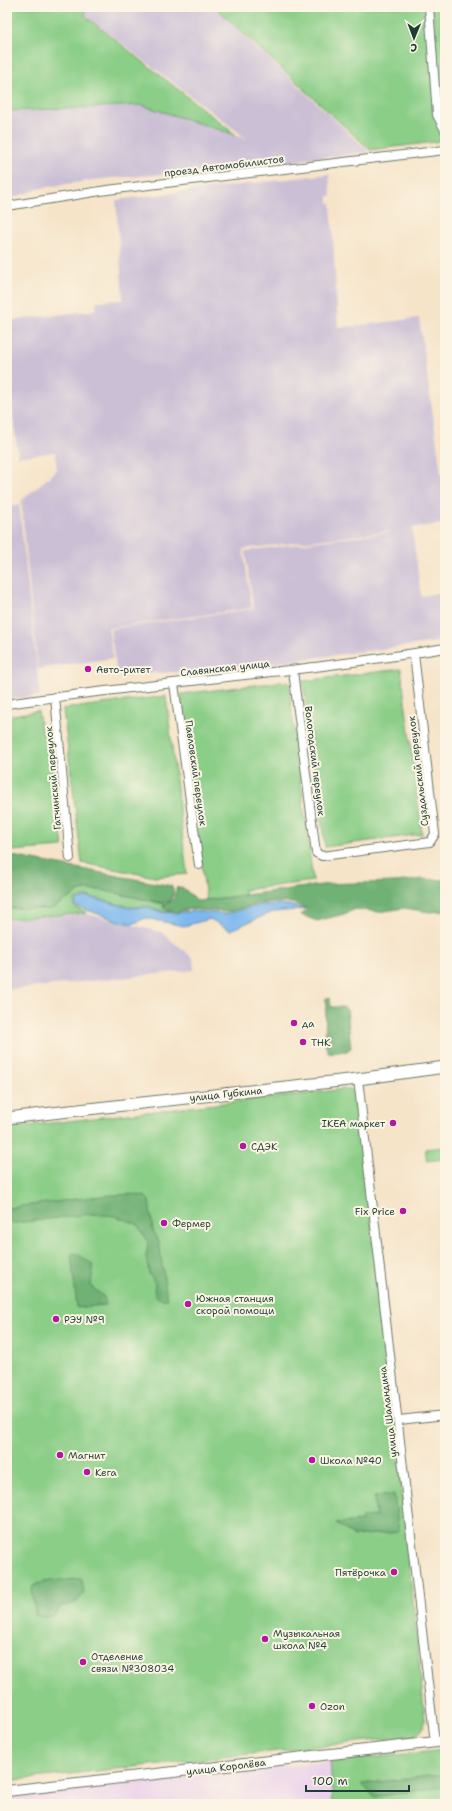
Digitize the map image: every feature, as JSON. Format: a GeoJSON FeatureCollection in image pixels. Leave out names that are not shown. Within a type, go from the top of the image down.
{"type":"FeatureCollection","features":[{"type":"Feature","properties":{"kind":"main road","name":"улица Губкина"},"geometry":{"type":"LineString","coordinates":[[7,1118],[358,1079],[445,1067]]}},
{"type":"Feature","properties":{"kind":"street"},"geometry":{"type":"LineString","coordinates":[[429,7],[437,116],[445,130]]}},
{"type":"Feature","properties":{"kind":"street","name":"проезд Автомобилистов"},"geometry":{"type":"LineString","coordinates":[[7,206],[107,190],[445,150]]}},
{"type":"Feature","properties":{"kind":"street","name":"Славянская улица"},"geometry":{"type":"LineString","coordinates":[[7,704],[55,697],[293,670],[414,654],[445,648]]}},
{"type":"Feature","properties":{"kind":"street","name":"Суздальский переулок"},"geometry":{"type":"LineString","coordinates":[[316,853],[322,856],[430,842],[435,834],[414,654]]}},
{"type":"Feature","properties":{"kind":"street","name":"Вологодский переулок"},"geometry":{"type":"LineString","coordinates":[[293,670],[316,853]]}},
{"type":"Feature","properties":{"kind":"street","name":"Павловский переулок"},"geometry":{"type":"LineString","coordinates":[[174,684],[199,864]]}},
{"type":"Feature","properties":{"kind":"street","name":"Гатчинский переулок"},"geometry":{"type":"LineString","coordinates":[[55,697],[70,858]]}},
{"type":"Feature","properties":{"kind":"street","name":"улица Шаландина"},"geometry":{"type":"LineString","coordinates":[[358,1079],[440,1742]]}},
{"type":"Feature","properties":{"kind":"street"},"geometry":{"type":"LineString","coordinates":[[399,1420],[445,1414]]}},
{"type":"Feature","properties":{"kind":"street","name":"улица Королёва"},"geometry":{"type":"LineString","coordinates":[[7,1791],[440,1742]]}},
{"type":"Feature","properties":{"kind":"shaded area"},"geometry":{"type":"Polygon","coordinates":[[[86,7],[214,7],[369,152],[208,171],[101,179],[41,188],[7,200],[7,117],[13,112],[141,105],[247,139],[86,16],[86,7]]]}},
{"type":"Feature","properties":{"kind":"shaded area"},"geometry":{"type":"Polygon","coordinates":[[[329,174],[331,196],[328,196],[328,203],[331,203],[338,328],[419,318],[445,501],[445,523],[412,528],[421,596],[445,592],[445,641],[210,671],[117,674],[110,629],[254,609],[245,551],[391,531],[243,549],[252,608],[108,628],[113,658],[38,669],[21,501],[57,470],[55,452],[18,457],[7,366],[7,321],[96,310],[97,301],[123,300],[116,200],[329,174]]]}},
{"type":"Feature","properties":{"kind":"shaded area"},"geometry":{"type":"Polygon","coordinates":[[[19,505],[40,696],[7,699],[7,506],[19,505]]]}},
{"type":"Feature","properties":{"kind":"shaded area"},"geometry":{"type":"Polygon","coordinates":[[[87,914],[161,932],[193,958],[194,970],[7,990],[7,920],[87,914]]]}},
{"type":"Feature","properties":{"kind":"shaded area"},"geometry":{"type":"Polygon","coordinates":[[[335,1761],[338,1804],[7,1804],[7,1797],[335,1761]]]}},
{"type":"Feature","properties":{"kind":"green space"},"geometry":{"type":"Polygon","coordinates":[[[7,7],[86,7],[85,16],[236,135],[141,105],[12,111],[7,115],[7,7]]]}},
{"type":"Feature","properties":{"kind":"green space"},"geometry":{"type":"Polygon","coordinates":[[[215,7],[426,7],[443,134],[442,139],[436,142],[370,150],[215,7]]]}},
{"type":"Feature","properties":{"kind":"green space"},"geometry":{"type":"Polygon","coordinates":[[[432,7],[445,7],[445,123],[440,115],[432,7]]]}},
{"type":"Feature","properties":{"kind":"green space"},"geometry":{"type":"Polygon","coordinates":[[[401,669],[422,834],[325,847],[303,681],[401,669]]]}},
{"type":"Feature","properties":{"kind":"green space"},"geometry":{"type":"Polygon","coordinates":[[[288,681],[313,881],[244,890],[245,895],[206,900],[181,694],[288,681]]]}},
{"type":"Feature","properties":{"kind":"green space"},"geometry":{"type":"Polygon","coordinates":[[[166,696],[187,874],[155,877],[82,863],[63,709],[166,696]]]}},
{"type":"Feature","properties":{"kind":"green space"},"geometry":{"type":"Polygon","coordinates":[[[38,711],[42,734],[49,733],[63,847],[11,851],[7,850],[7,716],[38,711]]]}},
{"type":"Feature","properties":{"kind":"green space"},"geometry":{"type":"Polygon","coordinates":[[[7,855],[172,886],[174,894],[170,901],[163,903],[101,890],[87,889],[80,891],[51,909],[7,908],[7,855]]]}},
{"type":"Feature","properties":{"kind":"green space"},"geometry":{"type":"Polygon","coordinates":[[[422,879],[445,880],[445,911],[430,912],[404,908],[379,912],[356,909],[344,914],[317,921],[301,915],[308,909],[293,903],[272,902],[228,912],[190,909],[176,912],[164,908],[165,904],[171,902],[174,898],[176,888],[182,887],[198,901],[330,884],[410,881],[422,879]]]}},
{"type":"Feature","properties":{"kind":"green space"},"geometry":{"type":"Polygon","coordinates":[[[101,890],[164,904],[163,908],[173,912],[162,911],[148,906],[130,907],[87,896],[75,900],[74,907],[87,913],[7,919],[7,908],[51,909],[80,891],[101,890]]]}},
{"type":"Feature","properties":{"kind":"green space"},"geometry":{"type":"Polygon","coordinates":[[[326,998],[330,998],[331,1007],[344,1007],[347,1009],[351,1048],[347,1051],[329,1053],[325,1045],[326,998]]]}},
{"type":"Feature","properties":{"kind":"green space"},"geometry":{"type":"Polygon","coordinates":[[[351,1089],[356,1095],[395,1424],[425,1720],[423,1728],[420,1732],[413,1736],[7,1781],[7,1128],[351,1089]]]}},
{"type":"Feature","properties":{"kind":"green space"},"geometry":{"type":"Polygon","coordinates":[[[445,1147],[445,1159],[427,1161],[425,1149],[445,1147]]]}},
{"type":"Feature","properties":{"kind":"green space"},"geometry":{"type":"Polygon","coordinates":[[[129,1194],[145,1196],[149,1201],[153,1230],[159,1242],[167,1299],[156,1296],[154,1290],[155,1283],[149,1274],[146,1256],[148,1243],[137,1224],[115,1216],[91,1214],[7,1224],[7,1208],[100,1196],[129,1194]]]}},
{"type":"Feature","properties":{"kind":"green space"},"geometry":{"type":"Polygon","coordinates":[[[73,1253],[78,1254],[93,1265],[91,1286],[104,1297],[106,1305],[77,1308],[71,1255],[73,1253]]]}},
{"type":"Feature","properties":{"kind":"green space"},"geometry":{"type":"Polygon","coordinates":[[[394,1494],[399,1532],[354,1536],[336,1523],[362,1521],[362,1517],[376,1516],[374,1497],[394,1494]]]}},
{"type":"Feature","properties":{"kind":"green space"},"geometry":{"type":"Polygon","coordinates":[[[82,1580],[84,1593],[77,1602],[60,1607],[56,1613],[50,1617],[35,1615],[32,1587],[49,1581],[82,1580]]]}},
{"type":"Feature","properties":{"kind":"green space"},"geometry":{"type":"Polygon","coordinates":[[[445,1750],[445,1804],[333,1804],[330,1762],[445,1750]]]}},
{"type":"Feature","properties":{"kind":"green space"},"geometry":{"type":"Polygon","coordinates":[[[445,1774],[445,1787],[374,1797],[362,1784],[445,1774]]]}},
{"type":"Feature","properties":{"kind":"water"},"geometry":{"type":"Polygon","coordinates":[[[88,897],[130,908],[147,907],[162,912],[176,913],[191,911],[226,914],[260,905],[278,904],[306,909],[273,912],[230,930],[210,919],[184,926],[145,918],[133,924],[122,922],[75,906],[76,901],[88,897]]]}},
{"type":"Feature","properties":{"kind":"place","name":"Авто-ритет"},"geometry":{"type":"Point","coordinates":[88,669]}},
{"type":"Feature","properties":{"kind":"place","name":"да"},"geometry":{"type":"Point","coordinates":[294,1023]}},
{"type":"Feature","properties":{"kind":"place","name":"ТНК"},"geometry":{"type":"Point","coordinates":[303,1042]}},
{"type":"Feature","properties":{"kind":"place","name":"IKEA маркет"},"geometry":{"type":"Point","coordinates":[393,1123]}},
{"type":"Feature","properties":{"kind":"place","name":"СДЭК"},"geometry":{"type":"Point","coordinates":[243,1146]}},
{"type":"Feature","properties":{"kind":"place","name":"Fix Price"},"geometry":{"type":"Point","coordinates":[403,1211]}},
{"type":"Feature","properties":{"kind":"place","name":"Фермер"},"geometry":{"type":"Point","coordinates":[164,1223]}},
{"type":"Feature","properties":{"kind":"place","name":"Южная станция скорой помощи"},"geometry":{"type":"Point","coordinates":[188,1304]}},
{"type":"Feature","properties":{"kind":"place","name":"РЭУ №9"},"geometry":{"type":"Point","coordinates":[56,1319]}},
{"type":"Feature","properties":{"kind":"place","name":"Магнит"},"geometry":{"type":"Point","coordinates":[60,1455]}},
{"type":"Feature","properties":{"kind":"place","name":"Школа №40"},"geometry":{"type":"Point","coordinates":[312,1460]}},
{"type":"Feature","properties":{"kind":"place","name":"Кега"},"geometry":{"type":"Point","coordinates":[87,1472]}},
{"type":"Feature","properties":{"kind":"place","name":"Пятёрочка"},"geometry":{"type":"Point","coordinates":[394,1572]}},
{"type":"Feature","properties":{"kind":"place","name":"Музыкальная школа №4"},"geometry":{"type":"Point","coordinates":[265,1639]}},
{"type":"Feature","properties":{"kind":"place","name":"Отделение связи №308034"},"geometry":{"type":"Point","coordinates":[83,1662]}},
{"type":"Feature","properties":{"kind":"place","name":"Ozon"},"geometry":{"type":"Point","coordinates":[312,1706]}}]}
